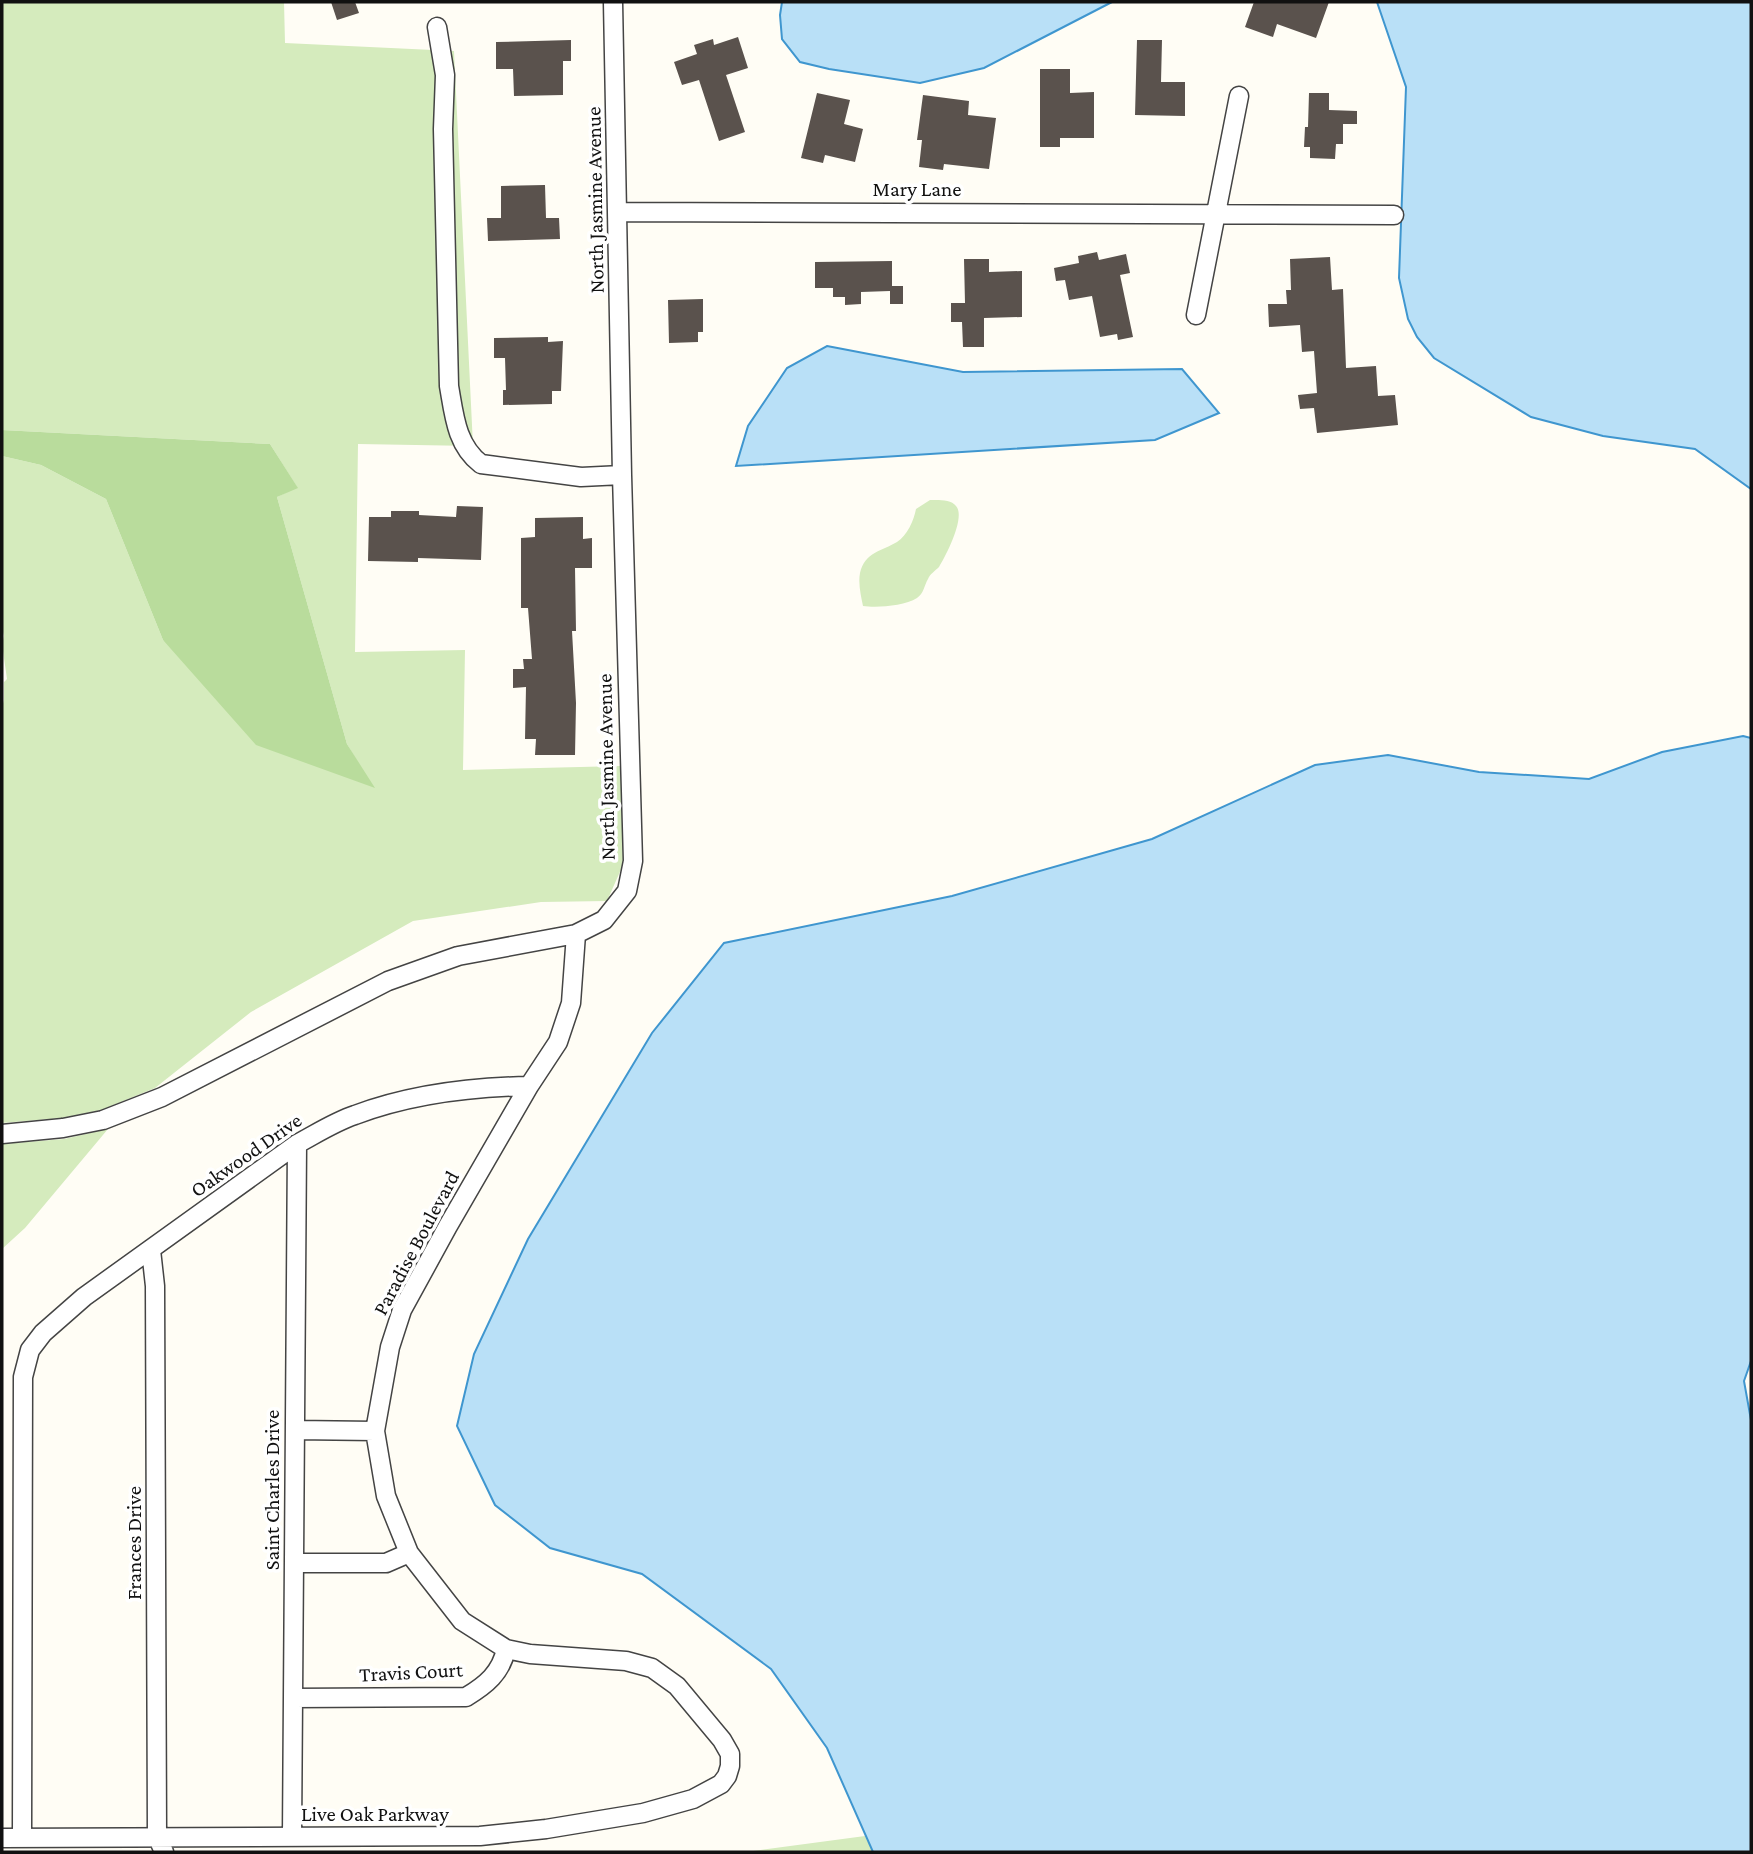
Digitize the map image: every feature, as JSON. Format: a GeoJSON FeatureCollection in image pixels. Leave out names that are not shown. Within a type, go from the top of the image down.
{"type":"FeatureCollection","features":[{"type":"Feature","properties":{"kind":"street","name":"North Jasmine Avenue"},"geometry":{"type":"LineString","coordinates":[[2,1134],[63,1128],[103,1120],[162,1097],[388,981],[458,956],[576,934],[604,920],[627,891],[633,861],[613,2]]}},
{"type":"Feature","properties":{"kind":"street"},"geometry":{"type":"LineString","coordinates":[[437,27],[445,75],[443,129],[449,386],[456,427],[469,455],[481,464],[581,477],[622,475]]}},
{"type":"Feature","properties":{"kind":"street"},"geometry":{"type":"LineString","coordinates":[[1196,315],[1239,96]]}},
{"type":"Feature","properties":{"kind":"street","name":"Mary Lane"},"geometry":{"type":"LineString","coordinates":[[618,212],[1394,215]]}},
{"type":"Feature","properties":{"kind":"street","name":"Paradise Boulevard"},"geometry":{"type":"LineString","coordinates":[[576,934],[574,987],[568,1019],[558,1042],[529,1086],[402,1310],[390,1347],[375,1431],[386,1496],[409,1553],[462,1621],[506,1649],[530,1654],[626,1661],[652,1668],[677,1686],[722,1741],[730,1754],[730,1766]]}},
{"type":"Feature","properties":{"kind":"street","name":"Oakwood Drive"},"geometry":{"type":"LineString","coordinates":[[22,1838],[23,1377],[30,1350],[43,1333],[84,1297],[297,1144],[352,1115],[388,1104],[474,1087],[529,1086]]}},
{"type":"Feature","properties":{"kind":"street","name":"Saint Charles Drive"},"geometry":{"type":"LineString","coordinates":[[292,1836],[297,1144]]}},
{"type":"Feature","properties":{"kind":"street","name":"Frances Drive"},"geometry":{"type":"LineString","coordinates":[[151,1250],[155,1286],[160,1844]]}},
{"type":"Feature","properties":{"kind":"street"},"geometry":{"type":"LineString","coordinates":[[295,1430],[375,1431]]}},
{"type":"Feature","properties":{"kind":"street"},"geometry":{"type":"LineString","coordinates":[[294,1563],[386,1563],[409,1553]]}},
{"type":"Feature","properties":{"kind":"street","name":"Travis Court"},"geometry":{"type":"LineString","coordinates":[[293,1698],[466,1697],[497,1674],[506,1649]]}},
{"type":"Feature","properties":{"kind":"street","name":"Live Oak Parkway"},"geometry":{"type":"LineString","coordinates":[[2,1838],[160,1844],[292,1836],[480,1836],[546,1829],[643,1813],[693,1799],[720,1784],[727,1776],[730,1766]]}},
{"type":"Feature","properties":{"kind":"green space"},"geometry":{"type":"Polygon","coordinates":[[[2,2],[284,2],[285,43],[454,51],[473,446],[358,444],[355,652],[465,650],[463,770],[621,766],[623,865],[607,901],[541,902],[413,921],[251,1012],[155,1088],[101,1110],[62,1118],[2,1123],[2,707],[4,682],[7,679],[2,644],[2,456],[41,465],[106,499],[163,640],[372,786],[347,744],[277,497],[297,487],[270,444],[2,430],[2,2]]]}},
{"type":"Feature","properties":{"kind":"green space"},"geometry":{"type":"Polygon","coordinates":[[[2,430],[270,444],[298,488],[277,497],[347,744],[375,788],[256,745],[163,640],[106,499],[41,465],[2,456],[2,430]]]}},
{"type":"Feature","properties":{"kind":"green space"},"geometry":{"type":"Polygon","coordinates":[[[930,500],[951,502],[958,511],[959,519],[954,536],[939,567],[930,576],[923,592],[917,598],[890,606],[863,606],[859,577],[862,566],[870,556],[901,539],[910,527],[916,509],[930,500]]]}},
{"type":"Feature","properties":{"kind":"green space"},"geometry":{"type":"Polygon","coordinates":[[[108,1129],[25,1228],[2,1249],[2,1144],[64,1139],[108,1129]]]}},
{"type":"Feature","properties":{"kind":"green space"},"geometry":{"type":"Polygon","coordinates":[[[865,1836],[873,1852],[746,1852],[865,1836]]]}},
{"type":"Feature","properties":{"kind":"water"},"geometry":{"type":"Polygon","coordinates":[[[782,2],[1112,2],[984,68],[920,83],[800,62],[782,39],[782,2]]]}},
{"type":"Feature","properties":{"kind":"water"},"geometry":{"type":"Polygon","coordinates":[[[1377,2],[1751,2],[1751,489],[1695,449],[1603,436],[1531,417],[1434,358],[1417,337],[1408,319],[1399,278],[1406,87],[1377,2]]]}},
{"type":"Feature","properties":{"kind":"water"},"geometry":{"type":"Polygon","coordinates":[[[827,346],[963,372],[1182,369],[1219,413],[1155,440],[736,466],[748,426],[787,368],[827,346]]]}},
{"type":"Feature","properties":{"kind":"water"},"geometry":{"type":"Polygon","coordinates":[[[1743,736],[1751,738],[1751,1361],[1744,1381],[1751,1420],[1751,1852],[873,1852],[827,1748],[771,1669],[642,1574],[550,1548],[495,1505],[457,1426],[474,1354],[528,1239],[652,1033],[724,943],[952,896],[1152,839],[1315,765],[1388,755],[1479,772],[1589,779],[1662,752],[1743,736]]]}},
{"type":"Feature","properties":{"kind":"building"},"geometry":{"type":"Polygon","coordinates":[[[331,2],[355,2],[359,13],[337,20],[331,2]]]}},
{"type":"Feature","properties":{"kind":"building"},"geometry":{"type":"Polygon","coordinates":[[[1254,2],[1329,2],[1316,38],[1277,24],[1273,37],[1245,27],[1254,2]]]}},
{"type":"Feature","properties":{"kind":"building"},"geometry":{"type":"Polygon","coordinates":[[[738,37],[748,68],[726,75],[745,132],[719,141],[699,80],[682,85],[674,62],[697,54],[694,45],[713,39],[714,45],[738,37]]]}},
{"type":"Feature","properties":{"kind":"building"},"geometry":{"type":"Polygon","coordinates":[[[571,40],[571,61],[563,61],[563,95],[514,96],[513,69],[496,69],[496,42],[571,40]]]}},
{"type":"Feature","properties":{"kind":"building"},"geometry":{"type":"Polygon","coordinates":[[[1137,40],[1162,40],[1161,82],[1185,82],[1185,116],[1135,115],[1137,40]]]}},
{"type":"Feature","properties":{"kind":"building"},"geometry":{"type":"Polygon","coordinates":[[[1040,69],[1070,69],[1070,93],[1094,92],[1094,138],[1060,138],[1060,147],[1040,147],[1040,69]]]}},
{"type":"Feature","properties":{"kind":"building"},"geometry":{"type":"Polygon","coordinates":[[[817,93],[850,100],[844,124],[863,129],[855,162],[825,155],[823,163],[801,158],[817,93]]]}},
{"type":"Feature","properties":{"kind":"building"},"geometry":{"type":"Polygon","coordinates":[[[1309,93],[1329,93],[1329,110],[1357,111],[1357,124],[1343,124],[1343,144],[1336,144],[1335,159],[1310,158],[1310,147],[1304,147],[1305,127],[1308,127],[1309,93]]]}},
{"type":"Feature","properties":{"kind":"building"},"geometry":{"type":"Polygon","coordinates":[[[923,95],[969,101],[968,115],[996,118],[989,169],[944,164],[943,170],[919,167],[922,140],[917,140],[923,95]]]}},
{"type":"Feature","properties":{"kind":"building"},"geometry":{"type":"Polygon","coordinates":[[[545,185],[546,218],[559,218],[560,239],[488,241],[487,218],[501,218],[501,186],[545,185]]]}},
{"type":"Feature","properties":{"kind":"building"},"geometry":{"type":"Polygon","coordinates":[[[1097,252],[1099,260],[1126,254],[1130,273],[1120,275],[1133,337],[1118,340],[1117,334],[1100,337],[1092,296],[1069,300],[1065,280],[1056,281],[1054,268],[1079,263],[1078,256],[1097,252]]]}},
{"type":"Feature","properties":{"kind":"building"},"geometry":{"type":"Polygon","coordinates":[[[1330,257],[1332,290],[1343,289],[1346,368],[1376,366],[1378,396],[1395,395],[1398,425],[1317,433],[1314,408],[1300,409],[1298,395],[1317,393],[1314,351],[1302,352],[1300,325],[1269,327],[1268,304],[1287,304],[1286,290],[1291,290],[1290,259],[1330,257]]]}},
{"type":"Feature","properties":{"kind":"building"},"geometry":{"type":"Polygon","coordinates":[[[964,259],[989,259],[989,272],[1022,271],[1022,317],[984,318],[984,347],[963,347],[962,322],[951,322],[951,303],[965,303],[964,259]]]}},
{"type":"Feature","properties":{"kind":"building"},"geometry":{"type":"Polygon","coordinates":[[[892,261],[892,286],[903,286],[903,304],[890,304],[890,291],[861,292],[861,304],[845,305],[845,297],[833,297],[833,288],[815,288],[815,262],[892,261]]]}},
{"type":"Feature","properties":{"kind":"building"},"geometry":{"type":"Polygon","coordinates":[[[703,299],[703,332],[698,332],[698,342],[669,343],[668,300],[703,299]]]}},
{"type":"Feature","properties":{"kind":"building"},"geometry":{"type":"Polygon","coordinates":[[[548,337],[548,342],[563,341],[561,391],[552,391],[552,404],[503,405],[503,390],[506,390],[505,358],[494,358],[494,338],[548,337]]]}},
{"type":"Feature","properties":{"kind":"building"},"geometry":{"type":"Polygon","coordinates":[[[457,506],[483,507],[481,560],[418,558],[418,562],[368,561],[369,517],[391,517],[391,511],[419,511],[419,515],[456,517],[457,506]]]}},
{"type":"Feature","properties":{"kind":"building"},"geometry":{"type":"Polygon","coordinates":[[[583,517],[583,539],[592,538],[592,568],[575,568],[576,631],[572,631],[576,703],[575,755],[535,755],[536,739],[525,739],[526,687],[513,688],[513,669],[524,669],[523,659],[532,659],[528,608],[521,608],[521,538],[535,537],[535,518],[583,517]]]}}]}
